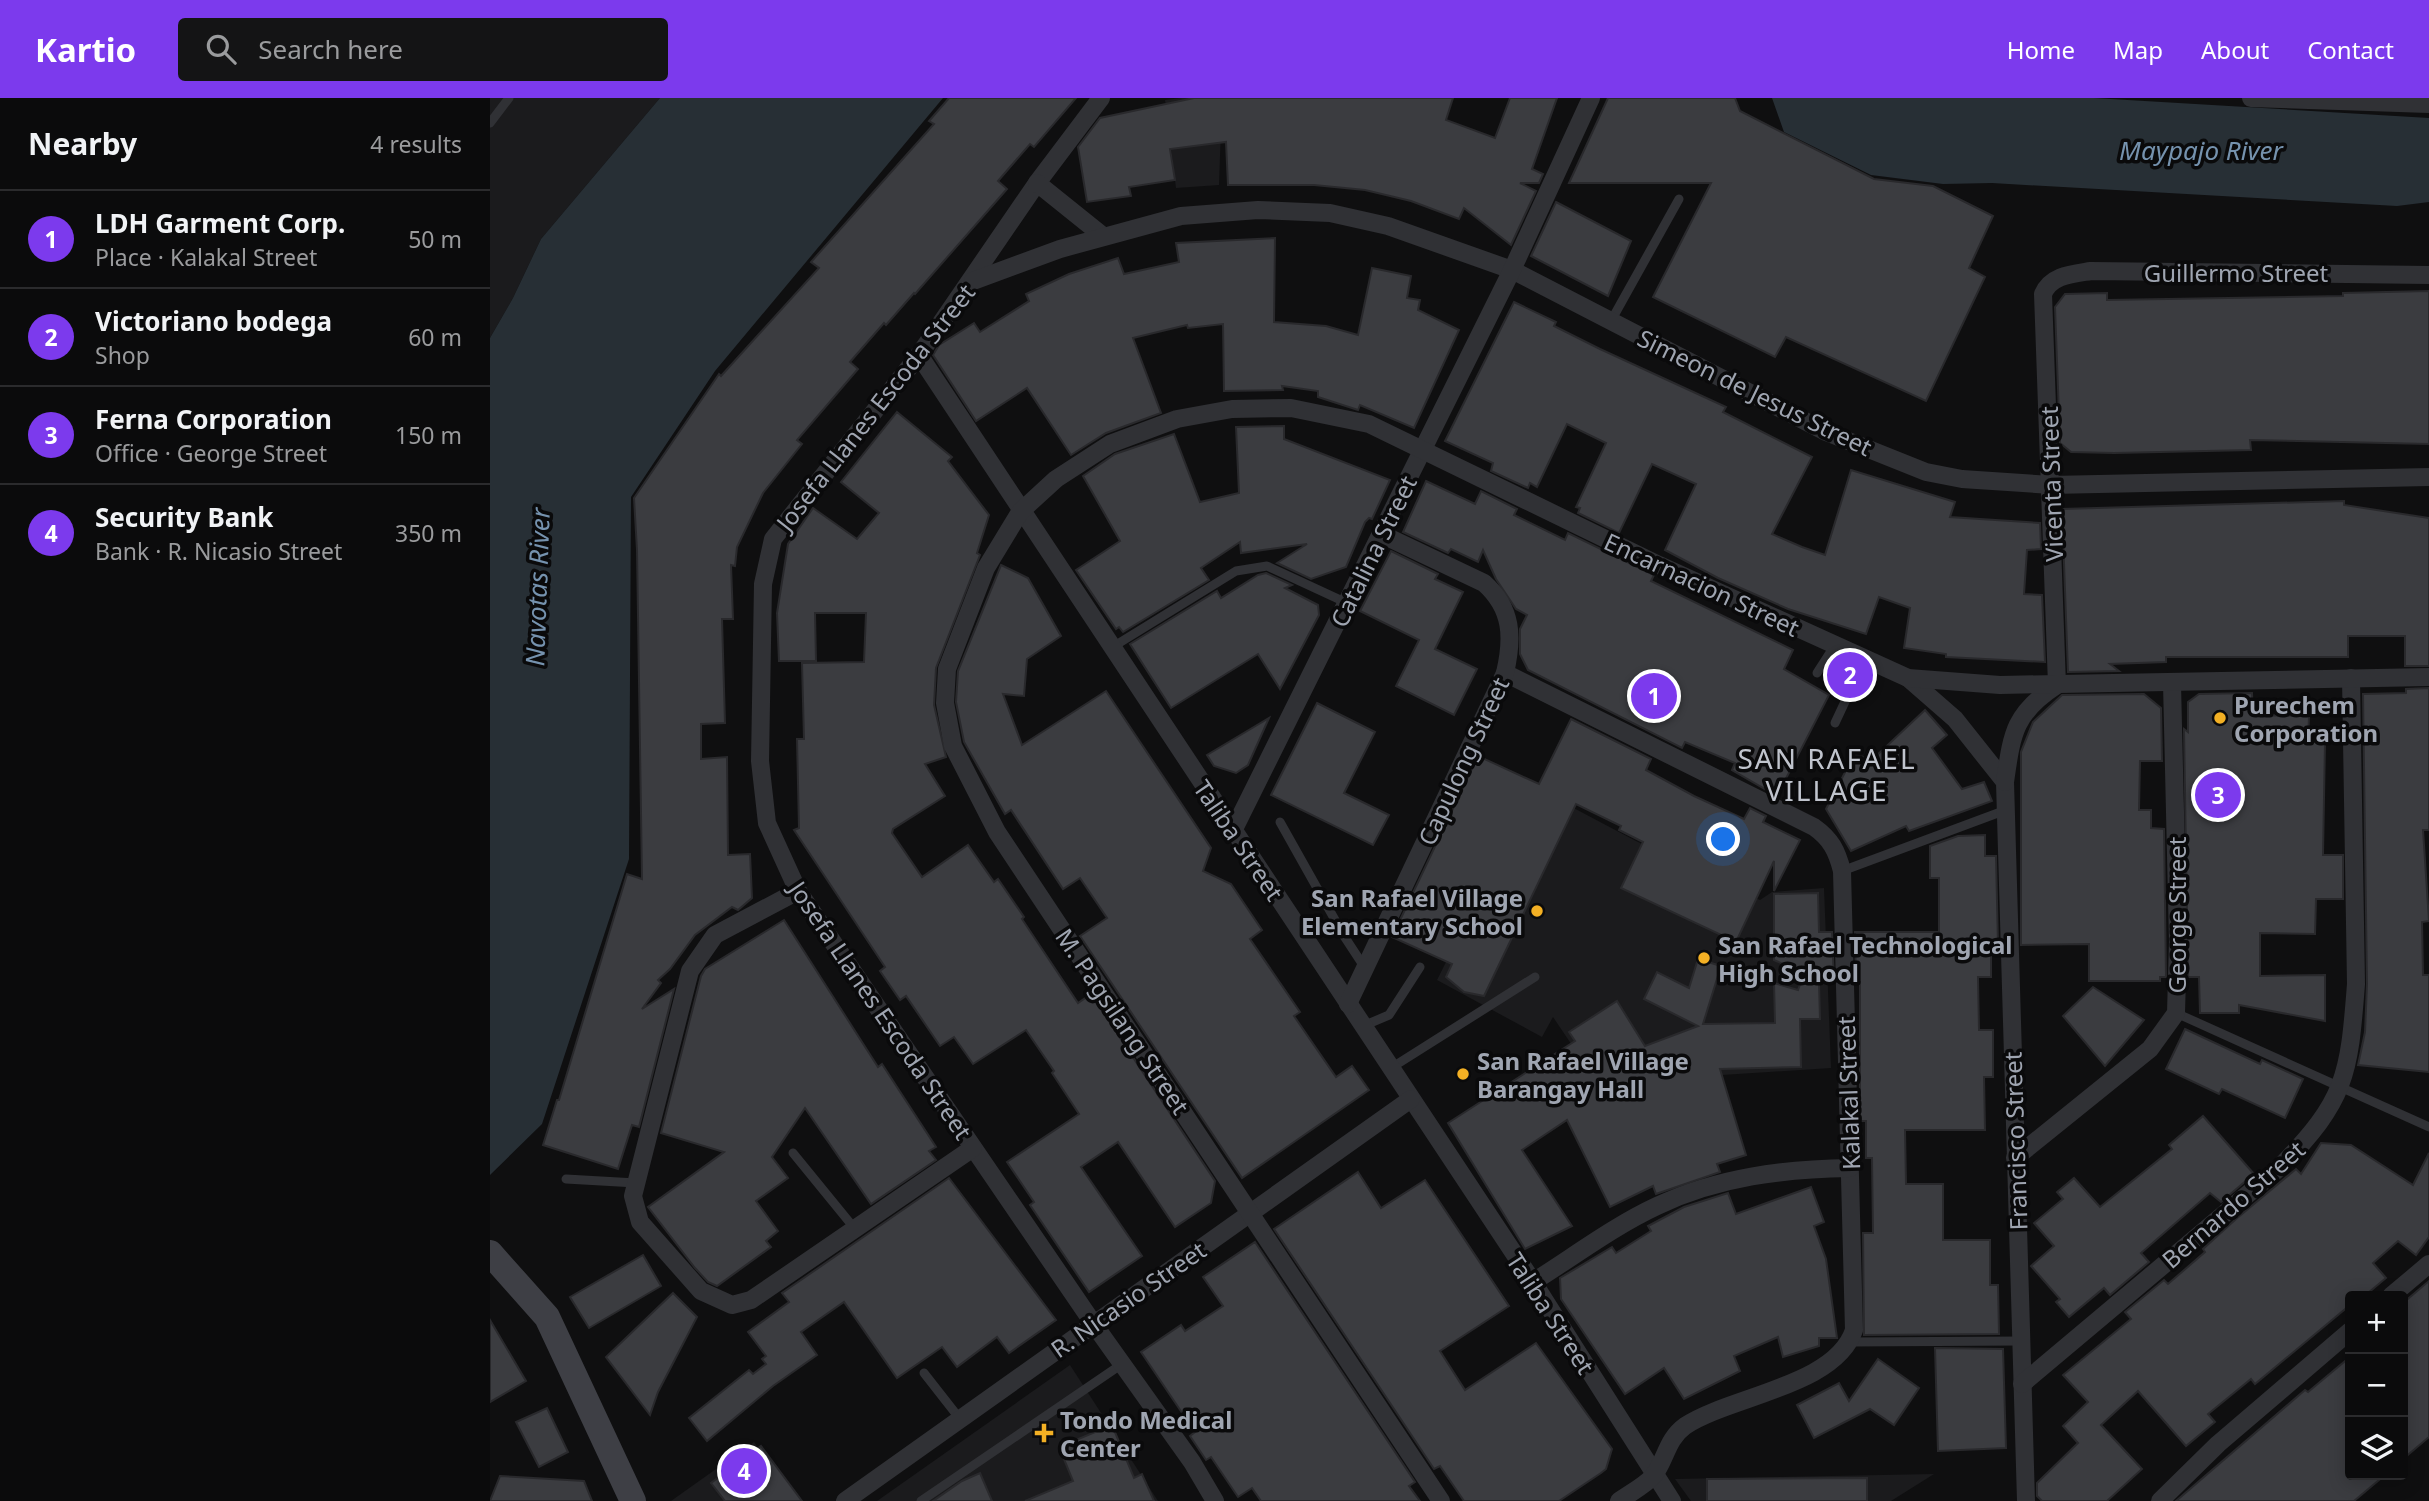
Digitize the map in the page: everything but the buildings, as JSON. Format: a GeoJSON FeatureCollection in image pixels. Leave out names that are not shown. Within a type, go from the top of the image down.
{"type":"FeatureCollection","features":[{"type":"Feature","properties":{"kind":"main road"},"geometry":{"type":"LineString","coordinates":[[490,1253],[547,1317],[632,1501]]}},
{"type":"Feature","properties":{"kind":"street","name":"Josefa Llanes Escoda Street"},"geometry":{"type":"LineString","coordinates":[[1101,98],[1037,183],[973,281],[919,355],[773,539],[763,584],[760,761],[767,823],[798,891],[1093,1323],[1192,1462],[1215,1501]]}},
{"type":"Feature","properties":{"kind":"street","name":"Catalina Street"},"geometry":{"type":"LineString","coordinates":[[1233,831],[1512,270],[1591,98]]}},
{"type":"Feature","properties":{"kind":"street"},"geometry":{"type":"LineString","coordinates":[[2251,98],[2429,104]]}},
{"type":"Feature","properties":{"kind":"street"},"geometry":{"type":"LineString","coordinates":[[1037,183],[1104,236]]}},
{"type":"Feature","properties":{"kind":"street","name":"Simeon de Jesus Street"},"geometry":{"type":"LineString","coordinates":[[973,281],[1104,236],[1181,216],[1258,210],[1330,213],[1388,226],[1512,270],[1826,432],[1926,472],[1962,479],[2051,485],[2429,477]]}},
{"type":"Feature","properties":{"kind":"street","name":"Guillermo Street"},"geometry":{"type":"LineString","coordinates":[[2047,285],[2065,275],[2091,271],[2429,275]]}},
{"type":"Feature","properties":{"kind":"street","name":"Vicenta Street"},"geometry":{"type":"LineString","coordinates":[[2047,285],[2043,294],[2057,685]]}},
{"type":"Feature","properties":{"kind":"street","name":"Taliba Street"},"geometry":{"type":"LineString","coordinates":[[919,355],[1020,512],[1533,1282],[1672,1501]]}},
{"type":"Feature","properties":{"kind":"street","name":"Encarnacion Street"},"geometry":{"type":"LineString","coordinates":[[1020,512],[1056,479],[1110,444],[1177,419],[1232,409],[1291,408],[1369,424],[1659,565],[1908,678],[1958,684],[2057,685],[2429,677]]}},
{"type":"Feature","properties":{"kind":"street","name":"M. Pagsilang Street"},"geometry":{"type":"LineString","coordinates":[[1020,512],[986,568],[947,669],[946,703],[953,746],[997,832],[1441,1501]]}},
{"type":"Feature","properties":{"kind":"street","name":"Capulong Street"},"geometry":{"type":"LineString","coordinates":[[1348,1004],[1505,673],[1510,649],[1510,626],[1496,594],[1484,583],[1381,534]]}},
{"type":"Feature","properties":{"kind":"street","name":"Kalakal Street"},"geometry":{"type":"LineString","coordinates":[[1505,673],[1814,827],[1827,836],[1838,853],[1842,871],[1854,1330],[1850,1342]]}},
{"type":"Feature","properties":{"kind":"street"},"geometry":{"type":"LineString","coordinates":[[1908,678],[1955,719],[2005,782]]}},
{"type":"Feature","properties":{"kind":"street","name":"Bernardo Street"},"geometry":{"type":"LineString","coordinates":[[2022,1384],[2280,1167],[2314,1132],[2342,1087],[2353,1032],[2356,984],[2351,678]]}},
{"type":"Feature","properties":{"kind":"street","name":"George Street"},"geometry":{"type":"LineString","coordinates":[[2015,1158],[2150,1049],[2176,1013],[2178,941],[2172,682]]}},
{"type":"Feature","properties":{"kind":"street","name":"Francisco Street"},"geometry":{"type":"LineString","coordinates":[[2026,1501],[2005,782],[2015,726],[2025,709],[2057,685]]}},
{"type":"Feature","properties":{"kind":"street"},"geometry":{"type":"LineString","coordinates":[[798,891],[715,935],[690,971],[633,1196],[640,1222],[653,1240],[701,1291],[732,1305],[751,1300],[973,1148]]}},
{"type":"Feature","properties":{"kind":"street","name":"R. Nicasio Street"},"geometry":{"type":"LineString","coordinates":[[845,1501],[1411,1099]]}},
{"type":"Feature","properties":{"kind":"street"},"geometry":{"type":"LineString","coordinates":[[1533,1282],[1655,1206],[1697,1189],[1744,1177],[1802,1169],[1850,1168]]}},
{"type":"Feature","properties":{"kind":"street"},"geometry":{"type":"LineString","coordinates":[[2397,1291],[2429,1264]]}},
{"type":"Feature","properties":{"kind":"street"},"geometry":{"type":"LineString","coordinates":[[2160,1501],[2218,1444],[2345,1335]]}},
{"type":"Feature","properties":{"kind":"street"},"geometry":{"type":"LineString","coordinates":[[1619,1501],[1654,1475],[1665,1448],[1685,1426],[1815,1370],[1842,1352],[1850,1342]]}},
{"type":"Feature","properties":{"kind":"lane"},"geometry":{"type":"LineString","coordinates":[[490,123],[509,98]]}},
{"type":"Feature","properties":{"kind":"lane"},"geometry":{"type":"LineString","coordinates":[[1611,321],[1679,200]]}},
{"type":"Feature","properties":{"kind":"lane"},"geometry":{"type":"LineString","coordinates":[[1111,648],[1236,570],[1267,566],[1347,603]]}},
{"type":"Feature","properties":{"kind":"lane"},"geometry":{"type":"LineString","coordinates":[[1817,673],[1835,645]]}},
{"type":"Feature","properties":{"kind":"lane"},"geometry":{"type":"LineString","coordinates":[[1835,723],[1865,659]]}},
{"type":"Feature","properties":{"kind":"lane"},"geometry":{"type":"LineString","coordinates":[[1842,871],[2006,810]]}},
{"type":"Feature","properties":{"kind":"lane"},"geometry":{"type":"LineString","coordinates":[[1280,822],[1365,968]]}},
{"type":"Feature","properties":{"kind":"lane"},"geometry":{"type":"LineString","coordinates":[[1363,1026],[1389,1015],[1420,967]]}},
{"type":"Feature","properties":{"kind":"lane"},"geometry":{"type":"LineString","coordinates":[[1391,1069],[1535,977]]}},
{"type":"Feature","properties":{"kind":"lane"},"geometry":{"type":"LineString","coordinates":[[2176,1013],[2429,1127]]}},
{"type":"Feature","properties":{"kind":"lane"},"geometry":{"type":"LineString","coordinates":[[793,1153],[855,1229]]}},
{"type":"Feature","properties":{"kind":"lane"},"geometry":{"type":"LineString","coordinates":[[566,1179],[636,1184]]}},
{"type":"Feature","properties":{"kind":"lane"},"geometry":{"type":"LineString","coordinates":[[1850,1342],[2021,1340]]}},
{"type":"Feature","properties":{"kind":"lane"},"geometry":{"type":"LineString","coordinates":[[920,1501],[1122,1364]]}},
{"type":"Feature","properties":{"kind":"lane"},"geometry":{"type":"LineString","coordinates":[[925,1373],[960,1419]]}},
{"type":"Feature","properties":{"kind":"shaded area"},"geometry":{"type":"Polygon","coordinates":[[[490,98],[660,98],[541,239],[513,298],[490,338],[490,98]]]}},
{"type":"Feature","properties":{"kind":"shaded area"},"geometry":{"type":"Polygon","coordinates":[[[1222,98],[1219,185],[1176,188],[1165,100],[1222,98]]]}},
{"type":"Feature","properties":{"kind":"shaded area","name":"San Rafael Technological High School"},"geometry":{"type":"Polygon","coordinates":[[[1534,787],[1636,841],[1760,900],[1772,892],[1824,888],[1831,1068],[1722,1075],[1615,1109],[1553,1017],[1542,1037],[1437,980],[1534,787]]]}},
{"type":"Feature","properties":{"kind":"shaded area","name":"Tondo Medical Center"},"geometry":{"type":"Polygon","coordinates":[[[1070,1365],[1158,1501],[877,1501],[1070,1365]]]}},
{"type":"Feature","properties":{"kind":"shaded area"},"geometry":{"type":"Polygon","coordinates":[[[754,1442],[797,1501],[671,1501],[754,1442]]]}},
{"type":"Feature","properties":{"kind":"shaded area"},"geometry":{"type":"Polygon","coordinates":[[[1934,1474],[1891,1501],[1691,1501],[1675,1479],[1934,1474]]]}},
{"type":"Feature","properties":{"kind":"water","name":"Navotas River"},"geometry":{"type":"Polygon","coordinates":[[[660,98],[943,98],[715,371],[631,497],[629,859],[542,1124],[490,1175],[490,338],[513,298],[541,239],[660,98]]]}},
{"type":"Feature","properties":{"kind":"water","name":"Maypajo River"},"geometry":{"type":"Polygon","coordinates":[[[1772,98],[2094,98],[2429,118],[2429,202],[2397,206],[1992,183],[1943,184],[1871,175],[1784,132],[1772,98]]]}},
{"type":"Feature","properties":{"kind":"place","name":"Victoriano bodega"},"geometry":{"type":"Point","coordinates":[1850,675]}},
{"type":"Feature","properties":{"kind":"place","name":"LDH Garment Corp."},"geometry":{"type":"Point","coordinates":[1654,696]}},
{"type":"Feature","properties":{"kind":"place","name":"Purechem Corporation"},"geometry":{"type":"Point","coordinates":[2220,718]}},
{"type":"Feature","properties":{"kind":"place","name":"Ferna Corporation"},"geometry":{"type":"Point","coordinates":[2218,795]}},
{"type":"Feature","properties":{"kind":"place","name":"San Rafael Village Elementary School"},"geometry":{"type":"Point","coordinates":[1537,911]}},
{"type":"Feature","properties":{"kind":"place","name":"San Rafael Technological High School"},"geometry":{"type":"Point","coordinates":[1704,958]}},
{"type":"Feature","properties":{"kind":"place","name":"San Rafael Village Barangay Hall"},"geometry":{"type":"Point","coordinates":[1463,1074]}},
{"type":"Feature","properties":{"kind":"place","name":"Tondo Medical Center"},"geometry":{"type":"Point","coordinates":[1044,1433]}},
{"type":"Feature","properties":{"kind":"place","name":"Security Bank"},"geometry":{"type":"Point","coordinates":[744,1471]}},
{"type":"Feature","properties":{"kind":"district","name":"SAN RAFAEL VILLAGE"},"geometry":{"type":"Point","coordinates":[1827,774]}}]}
